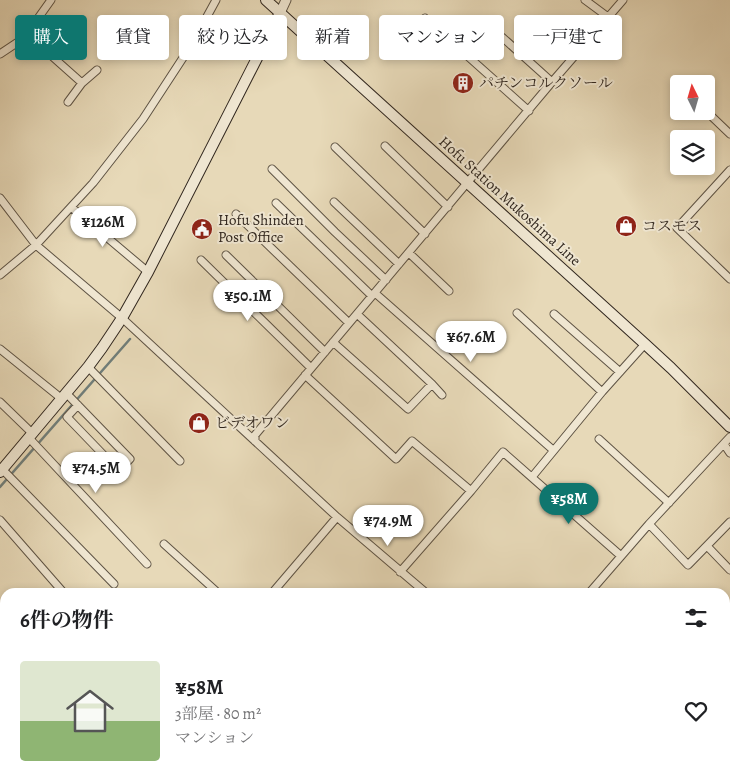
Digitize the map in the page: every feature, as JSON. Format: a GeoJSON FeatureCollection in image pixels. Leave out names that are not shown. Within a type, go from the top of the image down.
{"type":"FeatureCollection","features":[{"type":"Feature","properties":{"kind":"main road","name":"Hofu Station Mukoshima Line"},"geometry":{"type":"LineString","coordinates":[[266,0],[646,344],[730,427]]}},
{"type":"Feature","properties":{"kind":"main road"},"geometry":{"type":"LineString","coordinates":[[1,471],[88,367],[122,318],[148,272],[280,13]]}},
{"type":"Feature","properties":{"kind":"street"},"geometry":{"type":"LineString","coordinates":[[40,15],[51,0]]}},
{"type":"Feature","properties":{"kind":"street"},"geometry":{"type":"LineString","coordinates":[[0,275],[36,245],[93,183],[142,119],[192,44],[216,0]]}},
{"type":"Feature","properties":{"kind":"street"},"geometry":{"type":"LineString","coordinates":[[280,13],[286,0]]}},
{"type":"Feature","properties":{"kind":"street"},"geometry":{"type":"LineString","coordinates":[[585,0],[605,15]]}},
{"type":"Feature","properties":{"kind":"street"},"geometry":{"type":"LineString","coordinates":[[610,15],[621,1]]}},
{"type":"Feature","properties":{"kind":"street"},"geometry":{"type":"LineString","coordinates":[[504,39],[552,82]]}},
{"type":"Feature","properties":{"kind":"street"},"geometry":{"type":"LineString","coordinates":[[0,54],[15,44]]}},
{"type":"Feature","properties":{"kind":"street"},"geometry":{"type":"LineString","coordinates":[[56,60],[82,83]]}},
{"type":"Feature","properties":{"kind":"street"},"geometry":{"type":"LineString","coordinates":[[472,60],[529,111]]}},
{"type":"Feature","properties":{"kind":"street"},"geometry":{"type":"LineString","coordinates":[[255,441],[255,435],[571,60]]}},
{"type":"Feature","properties":{"kind":"street"},"geometry":{"type":"LineString","coordinates":[[68,102],[82,83],[97,70]]}},
{"type":"Feature","properties":{"kind":"street"},"geometry":{"type":"LineString","coordinates":[[715,120],[730,134]]}},
{"type":"Feature","properties":{"kind":"street"},"geometry":{"type":"LineString","coordinates":[[385,146],[448,206]]}},
{"type":"Feature","properties":{"kind":"street"},"geometry":{"type":"LineString","coordinates":[[335,147],[425,234]]}},
{"type":"Feature","properties":{"kind":"street"},"geometry":{"type":"LineString","coordinates":[[272,169],[386,280]]}},
{"type":"Feature","properties":{"kind":"street"},"geometry":{"type":"LineString","coordinates":[[730,170],[677,228],[730,279]]}},
{"type":"Feature","properties":{"kind":"street"},"geometry":{"type":"LineString","coordinates":[[0,198],[36,245],[122,318],[337,517],[419,588]]}},
{"type":"Feature","properties":{"kind":"street"},"geometry":{"type":"LineString","coordinates":[[276,202],[374,295],[553,450]]}},
{"type":"Feature","properties":{"kind":"street"},"geometry":{"type":"LineString","coordinates":[[334,202],[399,264]]}},
{"type":"Feature","properties":{"kind":"street"},"geometry":{"type":"LineString","coordinates":[[72,207],[148,272]]}},
{"type":"Feature","properties":{"kind":"street"},"geometry":{"type":"LineString","coordinates":[[236,214],[349,323]]}},
{"type":"Feature","properties":{"kind":"street"},"geometry":{"type":"LineString","coordinates":[[409,253],[449,291]]}},
{"type":"Feature","properties":{"kind":"street"},"geometry":{"type":"LineString","coordinates":[[226,255],[325,352]]}},
{"type":"Feature","properties":{"kind":"street"},"geometry":{"type":"LineString","coordinates":[[201,260],[312,368]]}},
{"type":"Feature","properties":{"kind":"street"},"geometry":{"type":"LineString","coordinates":[[517,313],[602,392]]}},
{"type":"Feature","properties":{"kind":"street"},"geometry":{"type":"LineString","coordinates":[[357,314],[442,395]]}},
{"type":"Feature","properties":{"kind":"street"},"geometry":{"type":"LineString","coordinates":[[554,314],[620,372]]}},
{"type":"Feature","properties":{"kind":"street"},"geometry":{"type":"LineString","coordinates":[[333,342],[408,410],[432,384]]}},
{"type":"Feature","properties":{"kind":"street"},"geometry":{"type":"LineString","coordinates":[[532,477],[602,392],[646,344]]}},
{"type":"Feature","properties":{"kind":"street"},"geometry":{"type":"LineString","coordinates":[[0,349],[78,405],[130,460],[119,471],[67,417],[78,405]]}},
{"type":"Feature","properties":{"kind":"street"},"geometry":{"type":"LineString","coordinates":[[88,367],[180,461]]}},
{"type":"Feature","properties":{"kind":"street"},"geometry":{"type":"LineString","coordinates":[[305,376],[396,459],[412,441],[471,491]]}},
{"type":"Feature","properties":{"kind":"street"},"geometry":{"type":"LineString","coordinates":[[0,402],[147,564]]}},
{"type":"Feature","properties":{"kind":"street"},"geometry":{"type":"LineString","coordinates":[[593,588],[649,524],[730,437]]}},
{"type":"Feature","properties":{"kind":"street"},"geometry":{"type":"LineString","coordinates":[[599,439],[669,503]]}},
{"type":"Feature","properties":{"kind":"street"},"geometry":{"type":"LineString","coordinates":[[724,444],[730,453]]}},
{"type":"Feature","properties":{"kind":"street"},"geometry":{"type":"LineString","coordinates":[[400,572],[503,452],[621,556]]}},
{"type":"Feature","properties":{"kind":"street"},"geometry":{"type":"LineString","coordinates":[[1,471],[114,584]]}},
{"type":"Feature","properties":{"kind":"street"},"geometry":{"type":"LineString","coordinates":[[276,588],[337,517]]}},
{"type":"Feature","properties":{"kind":"street"},"geometry":{"type":"LineString","coordinates":[[0,520],[60,588]]}},
{"type":"Feature","properties":{"kind":"street"},"geometry":{"type":"LineString","coordinates":[[649,524],[688,565],[730,522]]}},
{"type":"Feature","properties":{"kind":"street"},"geometry":{"type":"LineString","coordinates":[[164,544],[213,588]]}},
{"type":"Feature","properties":{"kind":"street"},"geometry":{"type":"LineString","coordinates":[[706,546],[730,570]]}},
{"type":"Feature","properties":{"kind":"waterway"},"geometry":{"type":"LineString","coordinates":[[0,487],[130,339]]}},
{"type":"Feature","properties":{"kind":"place","name":"パチンコルクソール"},"geometry":{"type":"Point","coordinates":[463,83]}},
{"type":"Feature","properties":{"kind":"place","name":"コスモス"},"geometry":{"type":"Point","coordinates":[626,226]}},
{"type":"Feature","properties":{"kind":"place","name":"Hofu Shinden Post Office"},"geometry":{"type":"Point","coordinates":[202,229]}},
{"type":"Feature","properties":{"kind":"place","name":"ビデオワン"},"geometry":{"type":"Point","coordinates":[199,423]}}]}
